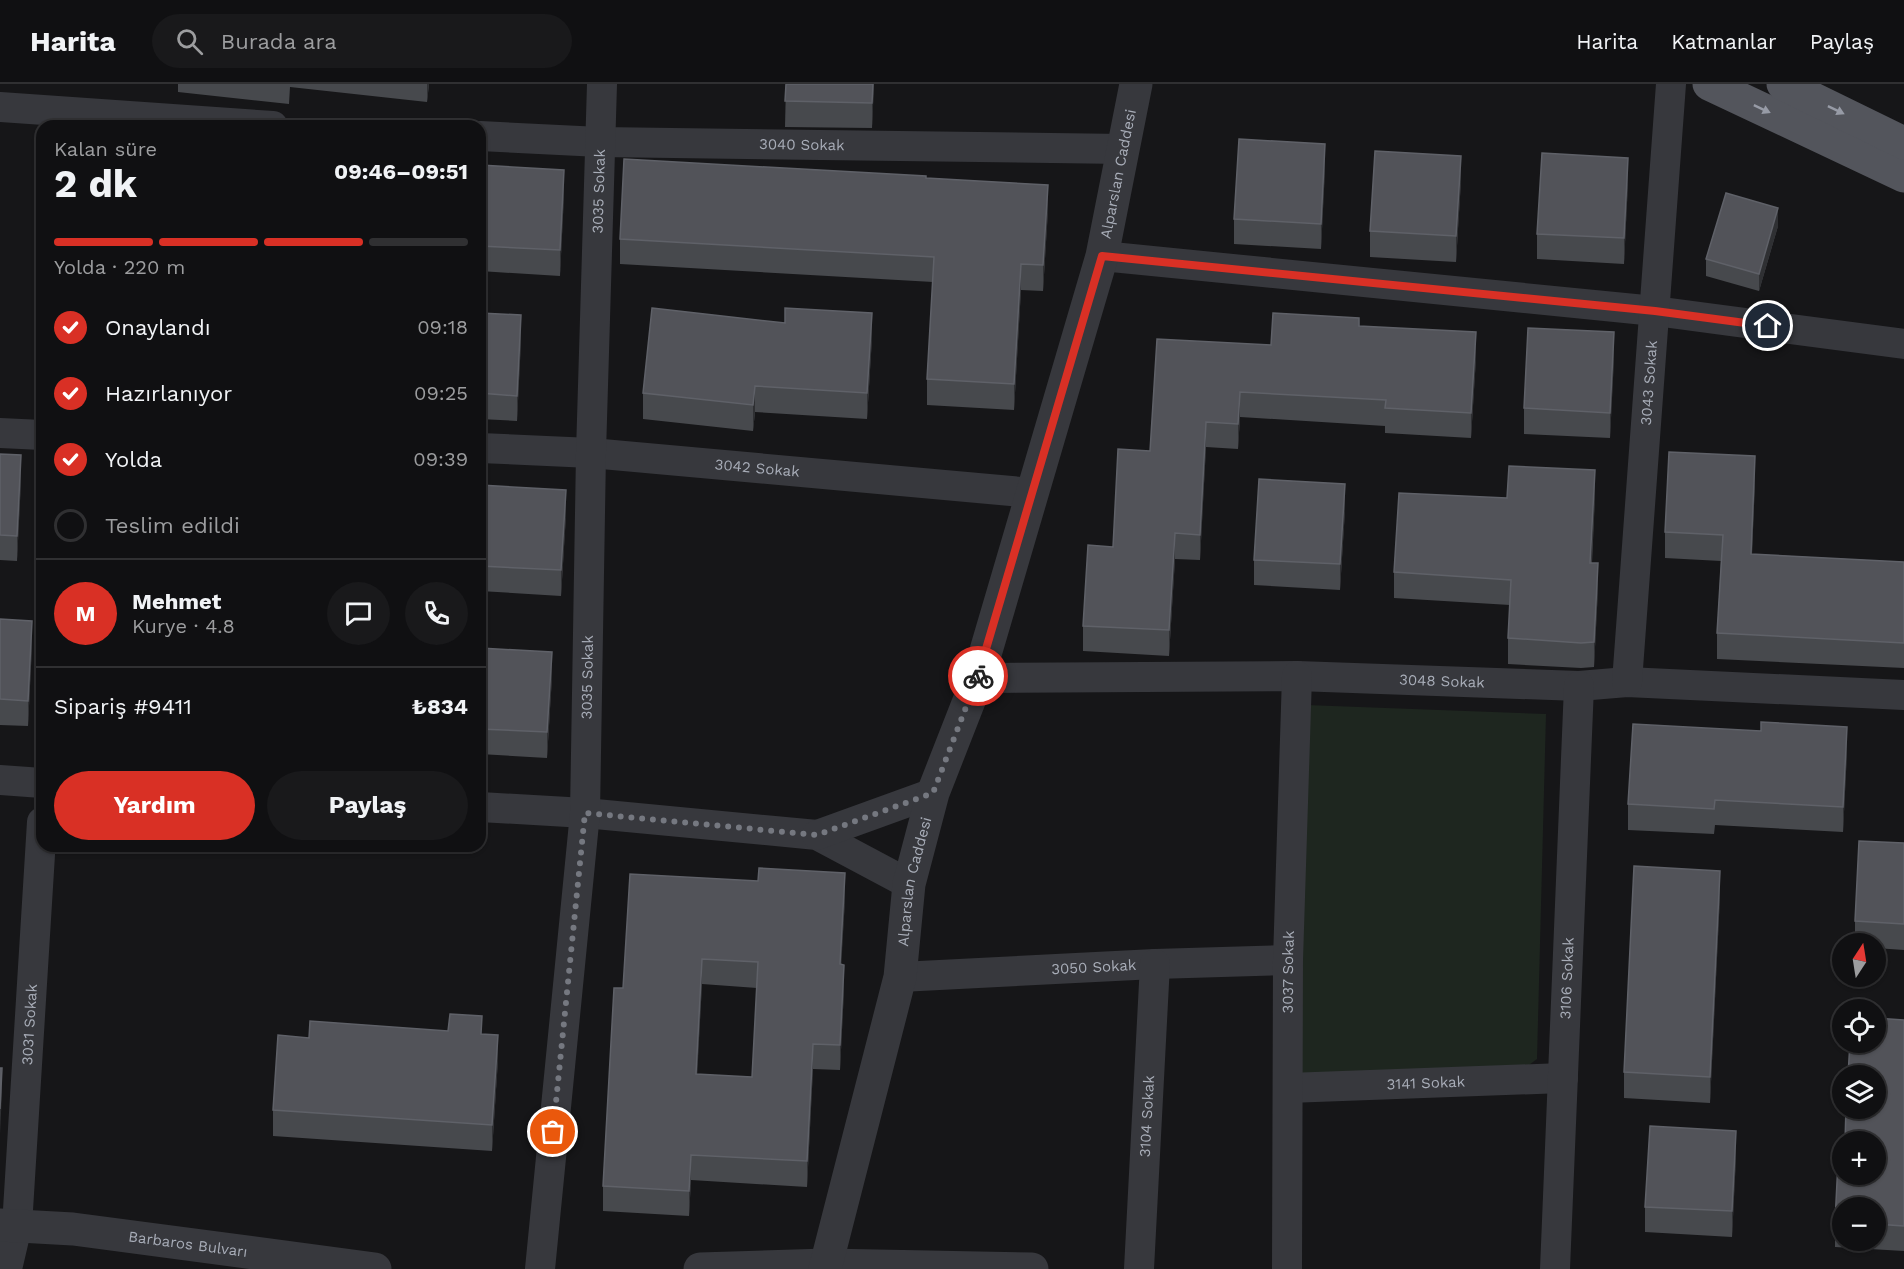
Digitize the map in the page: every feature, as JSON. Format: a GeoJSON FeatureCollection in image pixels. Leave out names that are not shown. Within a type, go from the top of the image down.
{"type":"FeatureCollection","features":[{"type":"Feature","properties":{"kind":"main road"},"geometry":{"type":"LineString","coordinates":[[1709,84],[1904,176]]}},
{"type":"Feature","properties":{"kind":"main road"},"geometry":{"type":"LineString","coordinates":[[1783,84],[1904,143]]}},
{"type":"Feature","properties":{"kind":"street","name":"3035 Sokak"},"geometry":{"type":"LineString","coordinates":[[540,1269],[585,813],[591,453],[602,84]]}},
{"type":"Feature","properties":{"kind":"street","name":"Alparslan Caddesi"},"geometry":{"type":"LineString","coordinates":[[825,1267],[900,977],[909,884],[933,793],[978,678],[1102,256],[1136,84]]}},
{"type":"Feature","properties":{"kind":"street","name":"3043 Sokak"},"geometry":{"type":"LineString","coordinates":[[1627,682],[1671,84]]}},
{"type":"Feature","properties":{"kind":"street"},"geometry":{"type":"LineString","coordinates":[[0,107],[83,119],[110,120]]}},
{"type":"Feature","properties":{"kind":"street","name":"3040 Sokak"},"geometry":{"type":"LineString","coordinates":[[486,136],[600,142],[1124,148]]}},
{"type":"Feature","properties":{"kind":"street"},"geometry":{"type":"LineString","coordinates":[[1102,256],[1655,311],[1904,344]]}},
{"type":"Feature","properties":{"kind":"street"},"geometry":{"type":"LineString","coordinates":[[0,433],[36,435]]}},
{"type":"Feature","properties":{"kind":"street","name":"3042 Sokak"},"geometry":{"type":"LineString","coordinates":[[486,448],[591,453],[1033,493]]}},
{"type":"Feature","properties":{"kind":"street","name":"3048 Sokak"},"geometry":{"type":"LineString","coordinates":[[978,678],[1297,676],[1580,687],[1627,682],[1904,695]]}},
{"type":"Feature","properties":{"kind":"street","name":"3037 Sokak"},"geometry":{"type":"LineString","coordinates":[[1287,1269],[1288,960],[1297,676]]}},
{"type":"Feature","properties":{"kind":"street","name":"3106 Sokak"},"geometry":{"type":"LineString","coordinates":[[1555,1269],[1580,687]]}},
{"type":"Feature","properties":{"kind":"street"},"geometry":{"type":"LineString","coordinates":[[0,780],[36,783]]}},
{"type":"Feature","properties":{"kind":"street"},"geometry":{"type":"LineString","coordinates":[[817,835],[933,793]]}},
{"type":"Feature","properties":{"kind":"street"},"geometry":{"type":"LineString","coordinates":[[486,807],[585,813],[817,835],[909,884]]}},
{"type":"Feature","properties":{"kind":"street","name":"3031 Sokak"},"geometry":{"type":"LineString","coordinates":[[8,1269],[9,1226],[40,852]]}},
{"type":"Feature","properties":{"kind":"street","name":"3050 Sokak"},"geometry":{"type":"LineString","coordinates":[[900,977],[1155,964],[1288,960]]}},
{"type":"Feature","properties":{"kind":"street","name":"3104 Sokak"},"geometry":{"type":"LineString","coordinates":[[1139,1269],[1155,964]]}},
{"type":"Feature","properties":{"kind":"street","name":"3141 Sokak"},"geometry":{"type":"LineString","coordinates":[[1288,1088],[1563,1078]]}},
{"type":"Feature","properties":{"kind":"street","name":"Barbaros Bulvarı"},"geometry":{"type":"LineString","coordinates":[[9,1226],[73,1229],[375,1269]]}},
{"type":"Feature","properties":{"kind":"street"},"geometry":{"type":"LineString","coordinates":[[700,1269],[825,1267],[1032,1269]]}},
{"type":"Feature","properties":{"kind":"shaded area"},"geometry":{"type":"Polygon","coordinates":[[[1306,705],[1546,714],[1537,1059],[1525,1068],[1298,1075],[1306,705]]]}},
{"type":"Feature","properties":{"kind":"building"},"geometry":{"type":"Polygon","coordinates":[[[786,84],[873,84],[872,103],[785,101],[786,84]]]}},
{"type":"Feature","properties":{"kind":"building"},"geometry":{"type":"Polygon","coordinates":[[[1239,139],[1325,144],[1321,224],[1234,219],[1239,139]]]}},
{"type":"Feature","properties":{"kind":"building"},"geometry":{"type":"Polygon","coordinates":[[[1375,151],[1461,156],[1456,236],[1370,231],[1375,151]]]}},
{"type":"Feature","properties":{"kind":"building"},"geometry":{"type":"Polygon","coordinates":[[[1542,153],[1628,158],[1624,238],[1537,234],[1542,153]]]}},
{"type":"Feature","properties":{"kind":"building"},"geometry":{"type":"Polygon","coordinates":[[[624,159],[1048,185],[1043,265],[1021,264],[1014,384],[927,379],[934,257],[620,239],[624,159]]]}},
{"type":"Feature","properties":{"kind":"building"},"geometry":{"type":"Polygon","coordinates":[[[486,165],[564,170],[560,250],[486,246],[486,165]]]}},
{"type":"Feature","properties":{"kind":"building"},"geometry":{"type":"Polygon","coordinates":[[[1726,193],[1778,208],[1759,274],[1706,259],[1726,193]]]}},
{"type":"Feature","properties":{"kind":"building"},"geometry":{"type":"Polygon","coordinates":[[[652,308],[785,323],[785,308],[872,313],[867,393],[755,386],[753,405],[643,393],[652,308]]]}},
{"type":"Feature","properties":{"kind":"building"},"geometry":{"type":"Polygon","coordinates":[[[486,313],[521,315],[517,396],[486,393],[486,313]]]}},
{"type":"Feature","properties":{"kind":"building"},"geometry":{"type":"Polygon","coordinates":[[[1273,313],[1359,318],[1359,326],[1476,332],[1471,413],[1385,408],[1386,400],[1240,392],[1238,424],[1206,422],[1200,535],[1175,533],[1169,630],[1083,626],[1088,545],[1113,547],[1118,449],[1150,451],[1157,339],[1271,345],[1273,313]]]}},
{"type":"Feature","properties":{"kind":"building"},"geometry":{"type":"Polygon","coordinates":[[[1528,328],[1614,332],[1610,413],[1524,408],[1528,328]]]}},
{"type":"Feature","properties":{"kind":"building"},"geometry":{"type":"Polygon","coordinates":[[[1669,452],[1755,456],[1751,554],[1904,562],[1904,643],[1717,633],[1723,535],[1665,532],[1669,452]]]}},
{"type":"Feature","properties":{"kind":"building"},"geometry":{"type":"Polygon","coordinates":[[[0,454],[21,455],[17,536],[0,535],[0,454]]]}},
{"type":"Feature","properties":{"kind":"building"},"geometry":{"type":"Polygon","coordinates":[[[1509,466],[1595,470],[1590,563],[1598,563],[1594,642],[1508,638],[1511,580],[1394,572],[1399,493],[1507,498],[1509,466]]]}},
{"type":"Feature","properties":{"kind":"building"},"geometry":{"type":"Polygon","coordinates":[[[1259,479],[1345,484],[1340,564],[1254,560],[1259,479]]]}},
{"type":"Feature","properties":{"kind":"building"},"geometry":{"type":"Polygon","coordinates":[[[486,485],[566,490],[561,570],[486,566],[486,485]]]}},
{"type":"Feature","properties":{"kind":"building"},"geometry":{"type":"Polygon","coordinates":[[[0,619],[32,621],[28,701],[0,699],[0,619]]]}},
{"type":"Feature","properties":{"kind":"building"},"geometry":{"type":"Polygon","coordinates":[[[486,648],[552,652],[547,732],[486,729],[486,648]]]}},
{"type":"Feature","properties":{"kind":"building"},"geometry":{"type":"Polygon","coordinates":[[[1761,722],[1847,727],[1843,807],[1715,800],[1714,809],[1628,804],[1633,724],[1761,731],[1761,722]]]}},
{"type":"Feature","properties":{"kind":"building"},"geometry":{"type":"Polygon","coordinates":[[[1859,841],[1904,843],[1904,924],[1855,921],[1859,841]]]}},
{"type":"Feature","properties":{"kind":"building"},"geometry":{"type":"Polygon","coordinates":[[[1634,866],[1720,871],[1710,1077],[1624,1072],[1634,866]]]}},
{"type":"Feature","properties":{"kind":"building"},"geometry":{"type":"Polygon","coordinates":[[[759,868],[845,873],[840,964],[844,965],[840,1045],[813,1044],[807,1161],[691,1155],[689,1191],[603,1186],[614,988],[623,988],[630,874],[758,881],[759,868]],[[702,959],[696,1074],[752,1077],[758,962],[702,959]]]}},
{"type":"Feature","properties":{"kind":"building"},"geometry":{"type":"Polygon","coordinates":[[[450,1014],[482,1016],[481,1034],[498,1035],[492,1125],[273,1110],[278,1035],[309,1038],[310,1021],[448,1031],[450,1014]]]}},
{"type":"Feature","properties":{"kind":"building"},"geometry":{"type":"Polygon","coordinates":[[[1886,1019],[1904,1020],[1904,1226],[1886,1225],[1886,1197],[1836,1197],[1837,1185],[1886,1185],[1886,1131],[1845,1131],[1846,1119],[1886,1119],[1886,1065],[1849,1065],[1849,1053],[1886,1053],[1886,1019]]]}},
{"type":"Feature","properties":{"kind":"building"},"geometry":{"type":"Polygon","coordinates":[[[0,1068],[2,1068],[0,1109],[0,1068]]]}},
{"type":"Feature","properties":{"kind":"building"},"geometry":{"type":"Polygon","coordinates":[[[1650,1126],[1736,1131],[1732,1211],[1645,1207],[1650,1126]]]}},
{"type":"Feature","properties":{"kind":"way so far"},"geometry":{"type":"LineString","coordinates":[[553,1132],[585,813],[817,835],[933,793],[978,676]]}},
{"type":"Feature","properties":{"kind":"route"},"geometry":{"type":"LineString","coordinates":[[978,676],[1102,256],[1655,311],[1768,326]]}}]}
